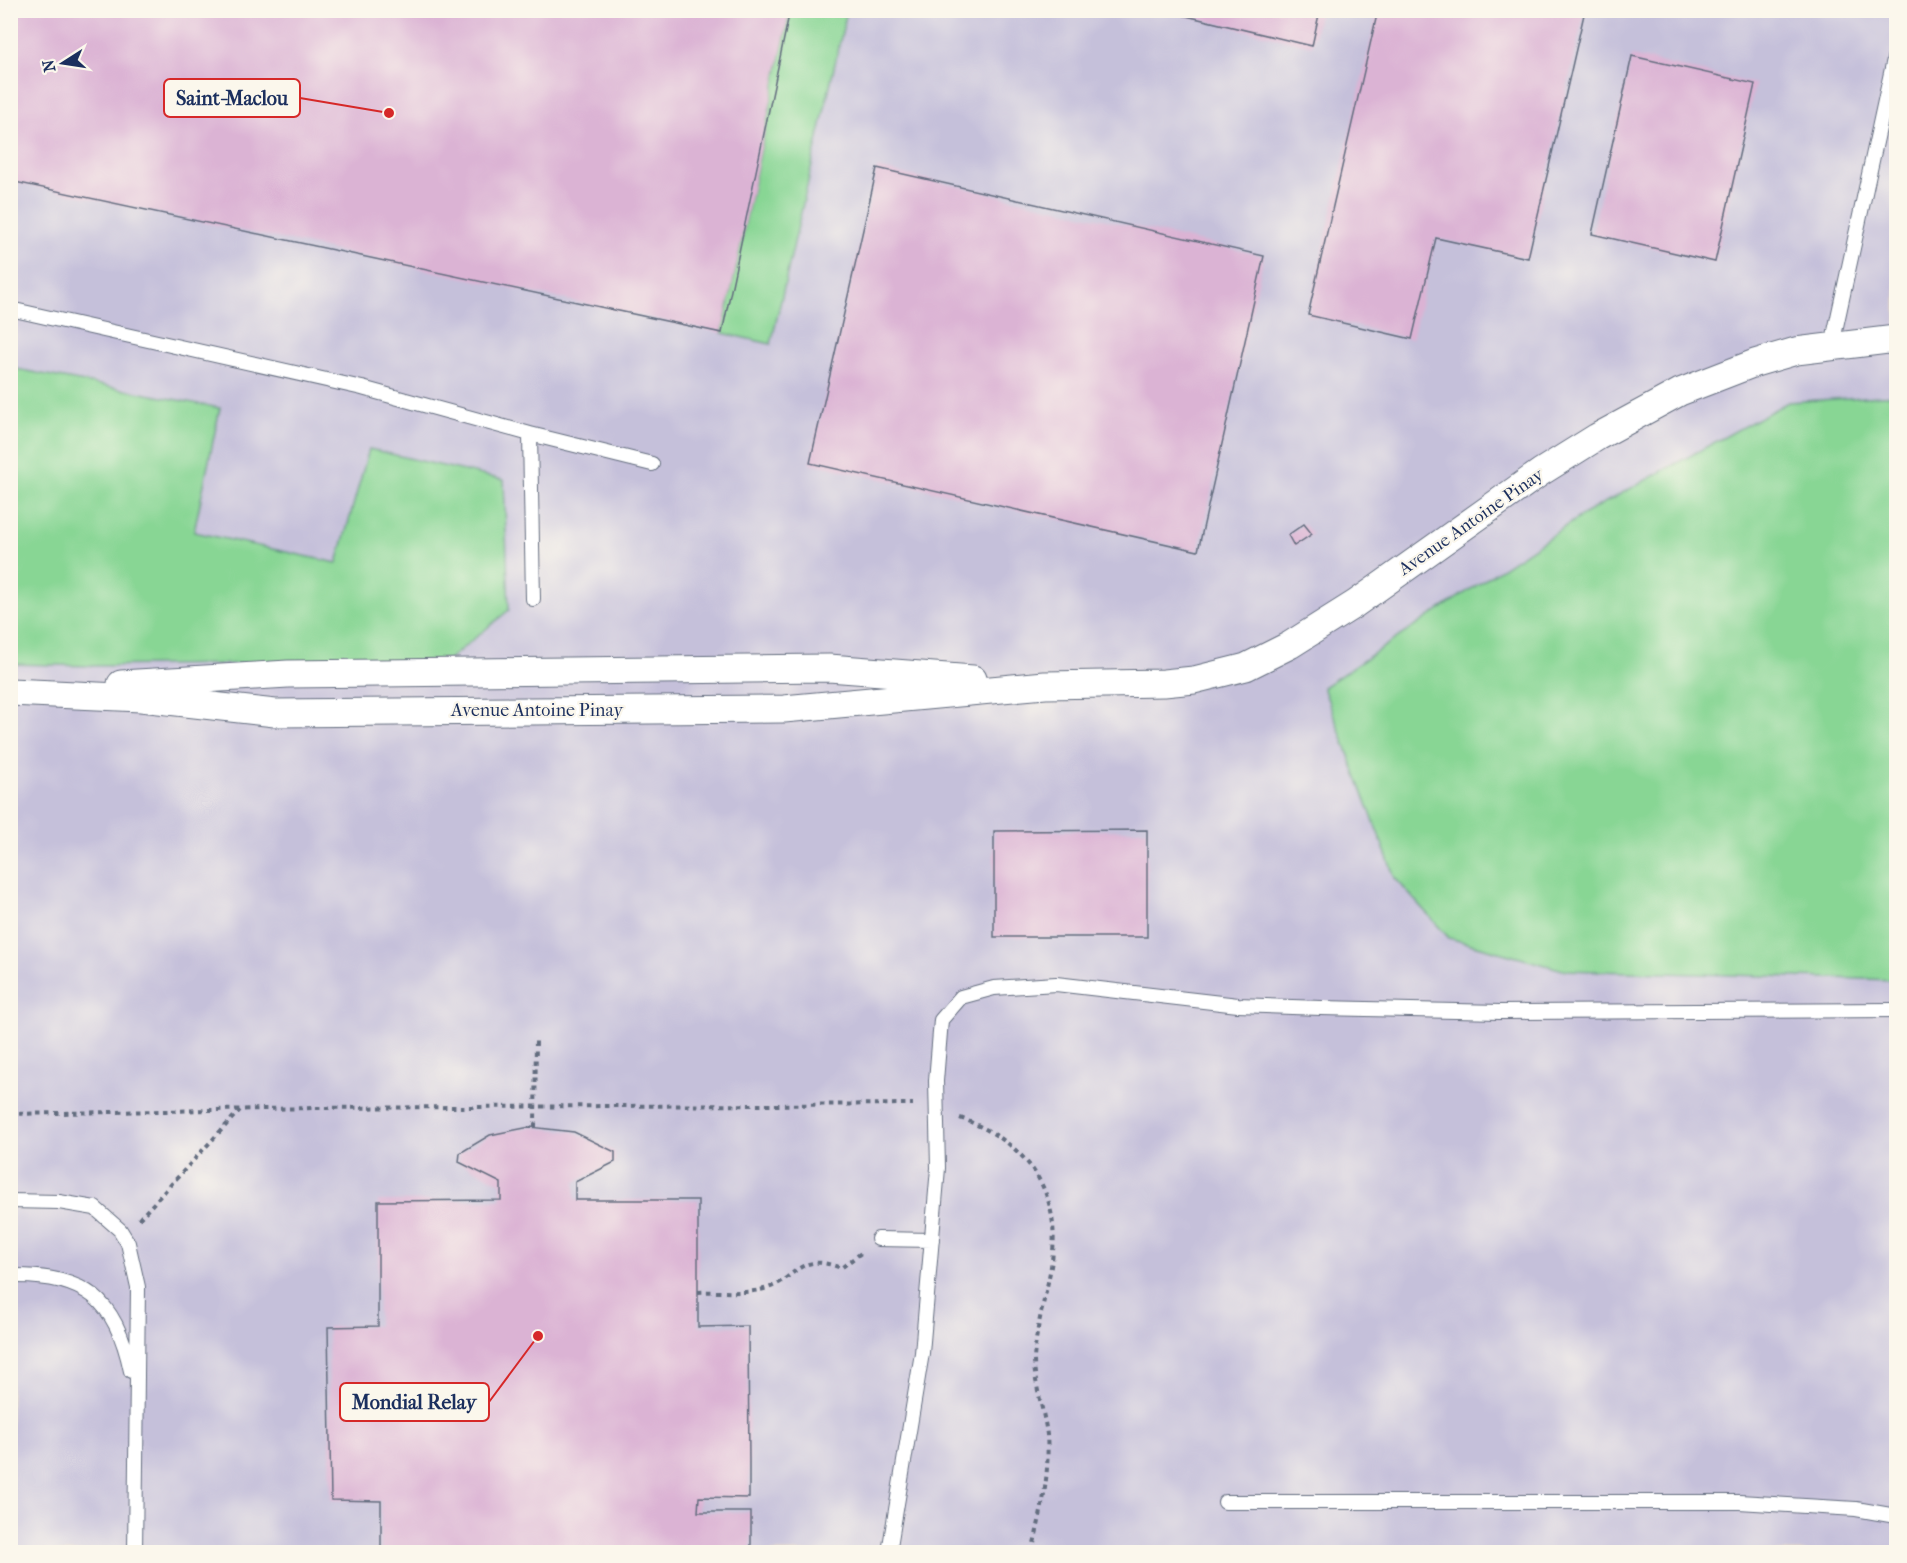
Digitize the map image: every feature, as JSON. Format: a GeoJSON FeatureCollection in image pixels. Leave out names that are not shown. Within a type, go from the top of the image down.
{"type":"FeatureCollection","features":[{"type":"Feature","properties":{"kind":"street","name":"Avenue Antoine Pinay"},"geometry":{"type":"LineString","coordinates":[[19,692],[141,698],[275,713],[784,709],[1046,686],[1194,680],[1220,675],[1266,658],[1355,604],[1541,472],[1597,437],[1680,392],[1715,377],[1796,351],[1896,339]]}},
{"type":"Feature","properties":{"kind":"street","name":"Avenue Antoine Pinay"},"geometry":{"type":"LineString","coordinates":[[19,692],[252,675],[845,668],[1046,686]]}},
{"type":"Feature","properties":{"kind":"street"},"geometry":{"type":"LineString","coordinates":[[534,710],[535,670]]}},
{"type":"Feature","properties":{"kind":"lane"},"geometry":{"type":"LineString","coordinates":[[1832,345],[1896,50]]}},
{"type":"Feature","properties":{"kind":"lane"},"geometry":{"type":"LineString","coordinates":[[10,309],[362,388],[530,434],[652,464]]}},
{"type":"Feature","properties":{"kind":"lane"},"geometry":{"type":"LineString","coordinates":[[530,434],[533,599]]}},
{"type":"Feature","properties":{"kind":"lane"},"geometry":{"type":"LineString","coordinates":[[889,1552],[922,1353],[938,1168],[937,1110],[941,1020],[961,997],[993,988],[1056,984],[1238,1005],[1476,1012],[1896,1010]]}},
{"type":"Feature","properties":{"kind":"lane"},"geometry":{"type":"LineString","coordinates":[[10,1201],[59,1202],[87,1206],[106,1217],[124,1235],[135,1267],[138,1287],[135,1552]]}},
{"type":"Feature","properties":{"kind":"lane"},"geometry":{"type":"LineString","coordinates":[[878,1239],[932,1240]]}},
{"type":"Feature","properties":{"kind":"lane"},"geometry":{"type":"LineString","coordinates":[[10,1276],[30,1276],[70,1283],[92,1292],[106,1308],[126,1350],[135,1403]]}},
{"type":"Feature","properties":{"kind":"lane"},"geometry":{"type":"LineString","coordinates":[[1225,1502],[1738,1502],[1856,1509],[1896,1516]]}},
{"type":"Feature","properties":{"kind":"path"},"geometry":{"type":"LineString","coordinates":[[535,1127],[537,1037]]}},
{"type":"Feature","properties":{"kind":"path"},"geometry":{"type":"LineString","coordinates":[[10,1114],[535,1106],[911,1104],[937,1110],[997,1135],[1032,1166],[1047,1193],[1054,1228],[1052,1261],[1036,1331],[1034,1362],[1047,1434],[1048,1465],[1032,1552]]}},
{"type":"Feature","properties":{"kind":"path"},"geometry":{"type":"LineString","coordinates":[[124,1235],[241,1110]]}},
{"type":"Feature","properties":{"kind":"path"},"geometry":{"type":"LineString","coordinates":[[698,1292],[761,1290],[802,1266],[822,1261],[842,1268],[878,1239]]}},
{"type":"Feature","properties":{"kind":"shaded area"},"geometry":{"type":"Polygon","coordinates":[[[11,11],[1896,11],[1896,395],[1788,402],[1563,970],[1896,980],[1896,1552],[11,1552],[11,11]]]}},
{"type":"Feature","properties":{"kind":"green space"},"geometry":{"type":"Polygon","coordinates":[[[790,11],[847,11],[771,344],[722,333],[790,11]]]}},
{"type":"Feature","properties":{"kind":"green space"},"geometry":{"type":"Polygon","coordinates":[[[11,368],[220,408],[194,532],[337,563],[369,449],[504,480],[509,610],[447,661],[92,666],[11,664],[11,368]]]}},
{"type":"Feature","properties":{"kind":"green space"},"geometry":{"type":"Polygon","coordinates":[[[1896,395],[1896,980],[1563,970],[1449,938],[1395,878],[1323,687],[1584,514],[1788,402],[1896,395]]]}},
{"type":"Feature","properties":{"kind":"building"},"geometry":{"type":"Polygon","coordinates":[[[10,10],[790,10],[722,333],[10,181],[10,10]]]}},
{"type":"Feature","properties":{"kind":"building"},"geometry":{"type":"Polygon","coordinates":[[[1161,10],[1320,10],[1312,46],[1161,10]]]}},
{"type":"Feature","properties":{"kind":"building"},"geometry":{"type":"Polygon","coordinates":[[[1378,10],[1585,10],[1528,258],[1436,238],[1412,339],[1308,315],[1378,10]]]}},
{"type":"Feature","properties":{"kind":"building"},"geometry":{"type":"Polygon","coordinates":[[[1632,56],[1755,84],[1715,262],[1592,234],[1632,56]]]}},
{"type":"Feature","properties":{"kind":"building"},"geometry":{"type":"Polygon","coordinates":[[[877,168],[1264,256],[1198,551],[810,463],[877,168]]]}},
{"type":"Feature","properties":{"kind":"building"},"geometry":{"type":"Polygon","coordinates":[[[1304,524],[1312,534],[1294,546],[1288,535],[1304,524]]]}},
{"type":"Feature","properties":{"kind":"building"},"geometry":{"type":"Polygon","coordinates":[[[1147,830],[1147,937],[994,937],[994,831],[1147,830]]]}},
{"type":"Feature","properties":{"kind":"building"},"geometry":{"type":"Polygon","coordinates":[[[530,1127],[574,1132],[615,1152],[615,1162],[575,1182],[575,1200],[698,1200],[698,1327],[748,1326],[749,1498],[699,1497],[698,1512],[751,1512],[751,1552],[381,1552],[381,1501],[331,1500],[328,1327],[378,1326],[378,1201],[501,1200],[501,1183],[459,1162],[460,1153],[490,1135],[530,1127]]]}},
{"type":"Feature","properties":{"kind":"place","name":"Saint-Maclou"},"geometry":{"type":"Point","coordinates":[389,113]}},
{"type":"Feature","properties":{"kind":"place","name":"Mondial Relay"},"geometry":{"type":"Point","coordinates":[538,1336]}}]}
